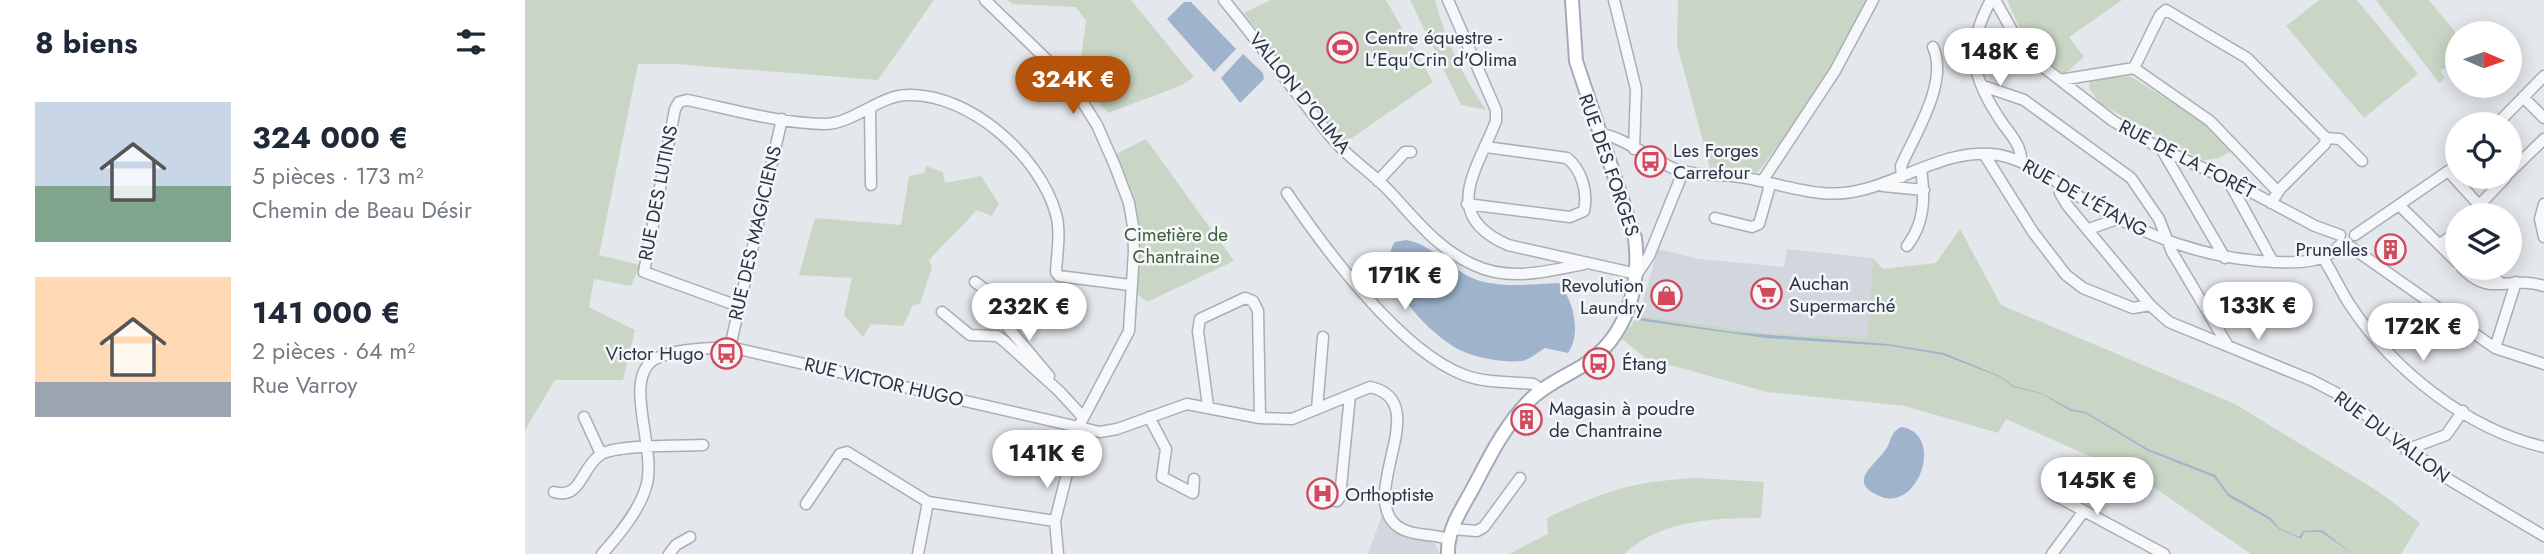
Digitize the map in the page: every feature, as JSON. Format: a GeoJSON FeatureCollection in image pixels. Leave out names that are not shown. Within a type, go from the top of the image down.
{"type":"FeatureCollection","features":[{"type":"Feature","properties":{"kind":"main road","name":"RUE DES FORGES"},"geometry":{"type":"LineString","coordinates":[[1448,554],[1450,534],[1505,431],[1542,390],[1586,364],[1612,339],[1630,305],[1637,274],[1635,238],[1576,61],[1572,0]]}},
{"type":"Feature","properties":{"kind":"street"},"geometry":{"type":"LineString","coordinates":[[985,0],[1070,82],[1097,125],[1129,203],[1135,251],[1130,285],[1129,331],[1080,421],[1055,521],[1058,554]]}},
{"type":"Feature","properties":{"kind":"street","name":"VALLON D'OLIMA"},"geometry":{"type":"LineString","coordinates":[[1224,0],[1334,140],[1378,181],[1439,245],[1475,266],[1510,275],[1530,275],[1588,263],[1637,274]]}},
{"type":"Feature","properties":{"kind":"street"},"geometry":{"type":"LineString","coordinates":[[1448,0],[1496,110],[1496,121],[1468,186],[1467,204],[1475,223],[1491,238],[1508,245],[1588,263]]}},
{"type":"Feature","properties":{"kind":"street"},"geometry":{"type":"LineString","coordinates":[[1606,153],[1630,147],[1636,89],[1614,0]]}},
{"type":"Feature","properties":{"kind":"street"},"geometry":{"type":"LineString","coordinates":[[1715,218],[1752,227],[1759,224],[1769,189],[1765,177],[1835,71],[1873,0]]}},
{"type":"Feature","properties":{"kind":"street"},"geometry":{"type":"LineString","coordinates":[[1993,0],[1973,41],[1973,58],[1988,101],[2017,143],[2021,162]]}},
{"type":"Feature","properties":{"kind":"street","name":"RUE DE LA FORÊT"},"geometry":{"type":"LineString","coordinates":[[1993,0],[2024,52],[2113,121],[2161,149],[2227,179],[2344,242]]}},
{"type":"Feature","properties":{"kind":"street"},"geometry":{"type":"LineString","coordinates":[[2134,68],[2160,15],[2166,9],[2171,10],[2247,58],[2326,138],[2340,139],[2363,162]]}},
{"type":"Feature","properties":{"kind":"street"},"geometry":{"type":"LineString","coordinates":[[1902,177],[1901,166],[1936,87],[1936,55],[1933,47]]}},
{"type":"Feature","properties":{"kind":"street"},"geometry":{"type":"LineString","coordinates":[[2060,80],[2134,68],[2210,121],[2278,192]]}},
{"type":"Feature","properties":{"kind":"street"},"geometry":{"type":"LineString","coordinates":[[2509,112],[2544,76]]}},
{"type":"Feature","properties":{"kind":"street"},"geometry":{"type":"LineString","coordinates":[[1983,86],[2024,100],[2117,166],[2145,197],[2228,346]]}},
{"type":"Feature","properties":{"kind":"street","name":"RUE DES LUTINS"},"geometry":{"type":"LineString","coordinates":[[738,306],[644,272],[675,109],[679,102],[687,100],[826,125],[905,94],[960,105],[982,117],[1017,151],[1051,199],[1057,216],[1056,272],[1059,276],[1130,285]]}},
{"type":"Feature","properties":{"kind":"street"},"geometry":{"type":"LineString","coordinates":[[2523,97],[2544,118]]}},
{"type":"Feature","properties":{"kind":"street"},"geometry":{"type":"LineString","coordinates":[[870,108],[870,185]]}},
{"type":"Feature","properties":{"kind":"street","name":"RUE DES MAGICIENS"},"geometry":{"type":"LineString","coordinates":[[730,347],[782,119]]}},
{"type":"Feature","properties":{"kind":"street","name":"RUE DE L'ÉTANG"},"geometry":{"type":"LineString","coordinates":[[1599,134],[1618,137],[1630,147],[1683,172],[1767,181],[1819,193],[1861,192],[1965,155],[1983,154],[2021,162],[2117,219],[2169,243],[2225,258],[2273,262],[2323,258]]}},
{"type":"Feature","properties":{"kind":"street"},"geometry":{"type":"LineString","coordinates":[[2271,203],[2278,192],[2325,144],[2326,138]]}},
{"type":"Feature","properties":{"kind":"street"},"geometry":{"type":"LineString","coordinates":[[2522,161],[2544,139]]}},
{"type":"Feature","properties":{"kind":"street"},"geometry":{"type":"LineString","coordinates":[[1467,204],[1570,217],[1584,211],[1585,187],[1574,164],[1567,158],[1486,147]]}},
{"type":"Feature","properties":{"kind":"street"},"geometry":{"type":"LineString","coordinates":[[2161,149],[2225,258]]}},
{"type":"Feature","properties":{"kind":"street"},"geometry":{"type":"LineString","coordinates":[[1378,181],[1405,152],[1411,152]]}},
{"type":"Feature","properties":{"kind":"street"},"geometry":{"type":"LineString","coordinates":[[1983,154],[2033,232],[2066,275],[2083,288],[2133,308],[2150,305]]}},
{"type":"Feature","properties":{"kind":"street"},"geometry":{"type":"LineString","coordinates":[[1907,246],[1922,216],[1924,190],[1921,169]]}},
{"type":"Feature","properties":{"kind":"street"},"geometry":{"type":"LineString","coordinates":[[1637,274],[1649,256],[1683,172]]}},
{"type":"Feature","properties":{"kind":"street"},"geometry":{"type":"LineString","coordinates":[[2445,175],[2323,258],[2349,304],[2381,345],[2405,369],[2497,432],[2544,447]]}},
{"type":"Feature","properties":{"kind":"street"},"geometry":{"type":"LineString","coordinates":[[2227,179],[2273,262]]}},
{"type":"Feature","properties":{"kind":"street"},"geometry":{"type":"LineString","coordinates":[[1880,186],[1924,190]]}},
{"type":"Feature","properties":{"kind":"street","name":"RUE DU VALLON"},"geometry":{"type":"LineString","coordinates":[[2063,187],[2060,193],[2067,205],[2150,305],[2169,322],[2311,380],[2343,396],[2406,450],[2448,479],[2544,536]]}},
{"type":"Feature","properties":{"kind":"street"},"geometry":{"type":"LineString","coordinates":[[2464,189],[2477,203]]}},
{"type":"Feature","properties":{"kind":"street"},"geometry":{"type":"LineString","coordinates":[[2479,203],[2494,189]]}},
{"type":"Feature","properties":{"kind":"street"},"geometry":{"type":"LineString","coordinates":[[1287,193],[1319,241],[1355,282],[1404,333],[1443,366],[1467,376],[1533,384],[1542,390]]}},
{"type":"Feature","properties":{"kind":"street"},"geometry":{"type":"LineString","coordinates":[[2544,204],[2540,219],[2544,237]]}},
{"type":"Feature","properties":{"kind":"street"},"geometry":{"type":"LineString","coordinates":[[2400,206],[2445,250]]}},
{"type":"Feature","properties":{"kind":"street"},"geometry":{"type":"LineString","coordinates":[[2089,229],[2117,219]]}},
{"type":"Feature","properties":{"kind":"street"},"geometry":{"type":"LineString","coordinates":[[2344,242],[2345,231],[2355,235]]}},
{"type":"Feature","properties":{"kind":"street"},"geometry":{"type":"LineString","coordinates":[[2439,244],[2445,240]]}},
{"type":"Feature","properties":{"kind":"street"},"geometry":{"type":"LineString","coordinates":[[2344,242],[2495,348],[2544,364]]}},
{"type":"Feature","properties":{"kind":"street"},"geometry":{"type":"LineString","coordinates":[[2474,280],[2486,285],[2517,282],[2544,286]]}},
{"type":"Feature","properties":{"kind":"street"},"geometry":{"type":"LineString","coordinates":[[2497,280],[2501,284]]}},
{"type":"Feature","properties":{"kind":"street"},"geometry":{"type":"LineString","coordinates":[[975,282],[995,297],[1007,326],[1080,421]]}},
{"type":"Feature","properties":{"kind":"street"},"geometry":{"type":"LineString","coordinates":[[2495,348],[2517,282]]}},
{"type":"Feature","properties":{"kind":"street"},"geometry":{"type":"LineString","coordinates":[[1005,316],[1012,297]]}},
{"type":"Feature","properties":{"kind":"street"},"geometry":{"type":"LineString","coordinates":[[1208,406],[1200,319],[1245,298],[1254,301],[1258,311],[1260,418]]}},
{"type":"Feature","properties":{"kind":"street"},"geometry":{"type":"LineString","coordinates":[[942,312],[950,322],[970,335],[997,336],[1059,391]]}},
{"type":"Feature","properties":{"kind":"street"},"geometry":{"type":"LineString","coordinates":[[1317,409],[1324,337]]}},
{"type":"Feature","properties":{"kind":"street","name":"RUE VICTOR HUGO"},"geometry":{"type":"LineString","coordinates":[[603,554],[635,510],[647,486],[650,447],[638,388],[642,374],[655,360],[678,352],[730,347],[1080,421],[1100,432],[1117,429],[1187,404],[1260,418],[1292,419],[1370,387],[1389,394],[1395,401],[1398,414],[1385,492],[1386,509],[1394,524],[1404,531],[1450,534]]}},
{"type":"Feature","properties":{"kind":"street"},"geometry":{"type":"LineString","coordinates":[[1341,490],[1350,395]]}},
{"type":"Feature","properties":{"kind":"street"},"geometry":{"type":"LineString","coordinates":[[2406,450],[2446,435],[2463,411]]}},
{"type":"Feature","properties":{"kind":"street"},"geometry":{"type":"LineString","coordinates":[[584,417],[601,454]]}},
{"type":"Feature","properties":{"kind":"street"},"geometry":{"type":"LineString","coordinates":[[1149,417],[1166,449],[1162,477],[1193,493],[1193,479]]}},
{"type":"Feature","properties":{"kind":"street"},"geometry":{"type":"LineString","coordinates":[[554,492],[564,495],[572,492],[601,454],[650,447],[703,445]]}},
{"type":"Feature","properties":{"kind":"street"},"geometry":{"type":"LineString","coordinates":[[806,505],[840,454],[847,452],[928,502],[1055,521]]}},
{"type":"Feature","properties":{"kind":"street"},"geometry":{"type":"LineString","coordinates":[[1450,534],[1477,531],[1484,527],[1520,478]]}},
{"type":"Feature","properties":{"kind":"street"},"geometry":{"type":"LineString","coordinates":[[2053,494],[2159,553]]}},
{"type":"Feature","properties":{"kind":"street"},"geometry":{"type":"LineString","coordinates":[[918,554],[928,502]]}},
{"type":"Feature","properties":{"kind":"street"},"geometry":{"type":"LineString","coordinates":[[2052,554],[2084,511]]}},
{"type":"Feature","properties":{"kind":"street"},"geometry":{"type":"LineString","coordinates":[[669,554],[676,545],[690,537]]}},
{"type":"Feature","properties":{"kind":"shaded area"},"geometry":{"type":"Polygon","coordinates":[[[1658,249],[1699,259],[1784,267],[1787,249],[1873,258],[1867,338],[1763,333],[1639,315],[1658,249]]]}},
{"type":"Feature","properties":{"kind":"shaded area"},"geometry":{"type":"Polygon","coordinates":[[[1382,515],[1394,531],[1406,538],[1434,542],[1440,554],[1368,554],[1382,515]]]}},
{"type":"Feature","properties":{"kind":"green space"},"geometry":{"type":"Polygon","coordinates":[[[525,0],[934,0],[878,80],[676,64],[638,64],[599,255],[640,265],[631,286],[594,279],[589,307],[635,330],[623,380],[555,380],[525,430],[525,0]]]}},
{"type":"Feature","properties":{"kind":"green space"},"geometry":{"type":"Polygon","coordinates":[[[1007,0],[1131,0],[1194,77],[1182,85],[1108,113],[1078,79],[1086,21],[1076,7],[1013,4],[1007,0]]]}},
{"type":"Feature","properties":{"kind":"green space","name":"Centre équestre - L'Equ'Crin d'Olima"},"geometry":{"type":"Polygon","coordinates":[[[1271,0],[1386,0],[1433,82],[1343,144],[1244,13],[1271,0]]]}},
{"type":"Feature","properties":{"kind":"green space"},"geometry":{"type":"Polygon","coordinates":[[[1410,0],[1435,0],[1456,57],[1486,110],[1461,105],[1410,0]]]}},
{"type":"Feature","properties":{"kind":"green space"},"geometry":{"type":"Polygon","coordinates":[[[1678,0],[1875,0],[1827,81],[1758,172],[1712,175],[1677,45],[1678,0]]]}},
{"type":"Feature","properties":{"kind":"green space"},"geometry":{"type":"Polygon","coordinates":[[[2007,0],[2122,0],[2069,37],[2084,57],[2064,75],[2029,49],[2007,0]]]}},
{"type":"Feature","properties":{"kind":"green space"},"geometry":{"type":"Polygon","coordinates":[[[2319,0],[2357,0],[2418,74],[2364,118],[2286,26],[2319,0]]]}},
{"type":"Feature","properties":{"kind":"green space"},"geometry":{"type":"Polygon","coordinates":[[[2376,0],[2429,0],[2446,21],[2445,68],[2440,70],[2445,78],[2439,83],[2376,0]]]}},
{"type":"Feature","properties":{"kind":"green space"},"geometry":{"type":"Polygon","coordinates":[[[2130,76],[2207,124],[2231,151],[2219,158],[2203,160],[2100,104],[2089,88],[2090,79],[2130,76]]]}},
{"type":"Feature","properties":{"kind":"green space","name":"Cimetière de Chantraine"},"geometry":{"type":"Polygon","coordinates":[[[1146,139],[1234,261],[1147,302],[1132,290],[1138,247],[1114,155],[1146,139]]]}},
{"type":"Feature","properties":{"kind":"green space"},"geometry":{"type":"Polygon","coordinates":[[[926,166],[943,172],[945,183],[981,176],[999,204],[992,216],[977,210],[929,260],[932,267],[920,304],[913,305],[903,326],[871,324],[863,337],[844,315],[852,278],[799,275],[815,218],[901,225],[909,176],[924,173],[926,166]]]}},
{"type":"Feature","properties":{"kind":"green space"},"geometry":{"type":"Polygon","coordinates":[[[1960,229],[2001,305],[2235,404],[2379,492],[2420,523],[2401,554],[2251,554],[2143,480],[2006,419],[1998,433],[1905,406],[1767,392],[1674,366],[1654,365],[1622,339],[1638,315],[1763,333],[1867,338],[1873,258],[1883,269],[1936,263],[1960,229]]]}},
{"type":"Feature","properties":{"kind":"green space"},"geometry":{"type":"Polygon","coordinates":[[[1698,478],[1764,482],[1761,518],[1688,523],[1654,534],[1624,554],[1509,554],[1548,534],[1547,518],[1586,501],[1637,485],[1698,478]]]}},
{"type":"Feature","properties":{"kind":"water"},"geometry":{"type":"Polygon","coordinates":[[[1184,2],[1191,2],[1236,49],[1214,72],[1167,19],[1184,2]]]}},
{"type":"Feature","properties":{"kind":"water"},"geometry":{"type":"Polygon","coordinates":[[[1243,54],[1263,73],[1264,79],[1240,103],[1221,78],[1243,54]]]}},
{"type":"Feature","properties":{"kind":"water"},"geometry":{"type":"Polygon","coordinates":[[[1406,240],[1424,246],[1464,274],[1482,281],[1515,285],[1559,283],[1572,307],[1574,317],[1574,336],[1568,353],[1545,348],[1531,358],[1508,361],[1476,356],[1450,344],[1421,319],[1398,288],[1391,271],[1390,256],[1395,242],[1406,240]]]}},
{"type":"Feature","properties":{"kind":"water"},"geometry":{"type":"Polygon","coordinates":[[[1634,317],[1733,332],[1888,344],[1944,353],[2000,376],[2013,386],[2041,393],[2071,409],[2086,412],[2148,449],[2215,475],[2229,494],[2271,518],[2279,528],[2299,537],[2303,531],[2322,530],[2353,554],[2321,532],[2304,532],[2301,539],[2279,529],[2270,520],[2228,496],[2214,477],[2148,451],[2085,413],[2071,411],[2042,394],[2013,387],[2000,377],[1943,355],[1890,346],[1766,338],[1636,320],[1634,317]]]}},
{"type":"Feature","properties":{"kind":"water"},"geometry":{"type":"Polygon","coordinates":[[[1901,427],[1914,432],[1922,442],[1922,469],[1907,492],[1895,498],[1882,497],[1866,487],[1865,476],[1901,427]]]}},
{"type":"Feature","properties":{"kind":"place","name":"Centre équestre - L'Equ'Crin d'Olima"},"geometry":{"type":"Point","coordinates":[1342,48]}},
{"type":"Feature","properties":{"kind":"place","name":"Les Forges Carrefour"},"geometry":{"type":"Point","coordinates":[1650,161]}},
{"type":"Feature","properties":{"kind":"place","name":"Prunelles"},"geometry":{"type":"Point","coordinates":[2391,249]}},
{"type":"Feature","properties":{"kind":"place","name":"Auchan Supermarché"},"geometry":{"type":"Point","coordinates":[1766,294]}},
{"type":"Feature","properties":{"kind":"place","name":"Revolution Laundry"},"geometry":{"type":"Point","coordinates":[1667,296]}},
{"type":"Feature","properties":{"kind":"place","name":"Victor Hugo"},"geometry":{"type":"Point","coordinates":[727,353]}},
{"type":"Feature","properties":{"kind":"place","name":"Étang"},"geometry":{"type":"Point","coordinates":[1599,363]}},
{"type":"Feature","properties":{"kind":"place","name":"Magasin à poudre de Chantraine"},"geometry":{"type":"Point","coordinates":[1526,419]}},
{"type":"Feature","properties":{"kind":"place","name":"Orthoptiste"},"geometry":{"type":"Point","coordinates":[1322,494]}}]}
